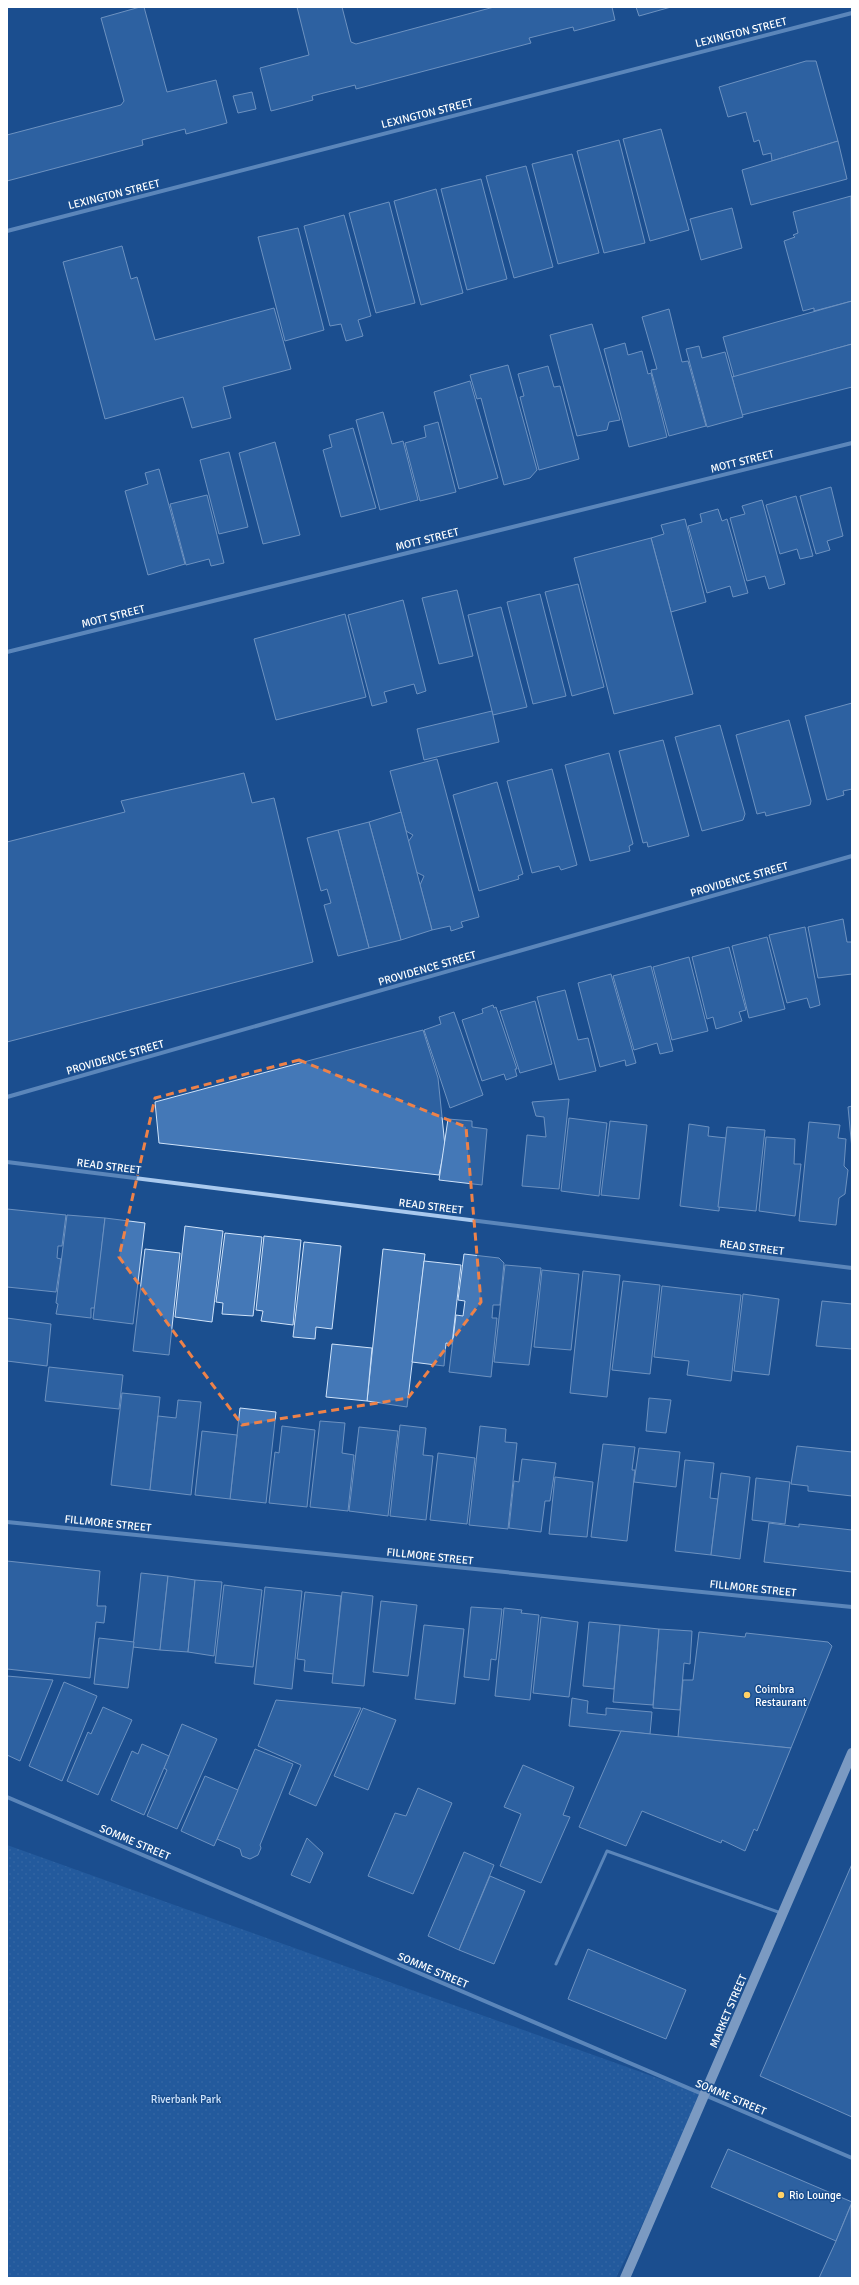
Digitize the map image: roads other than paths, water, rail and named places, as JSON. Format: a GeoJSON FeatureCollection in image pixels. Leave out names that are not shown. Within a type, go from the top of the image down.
{"type":"FeatureCollection","features":[{"type":"Feature","properties":{"kind":"main road","name":"MARKET STREET"},"geometry":{"type":"LineString","coordinates":[[625,2278],[852,1752]]}},
{"type":"Feature","properties":{"kind":"street","name":"LEXINGTON STREET"},"geometry":{"type":"LineString","coordinates":[[7,231],[852,13]]}},
{"type":"Feature","properties":{"kind":"street","name":"MOTT STREET"},"geometry":{"type":"LineString","coordinates":[[7,652],[852,443]]}},
{"type":"Feature","properties":{"kind":"street","name":"PROVIDENCE STREET"},"geometry":{"type":"LineString","coordinates":[[7,1097],[852,856]]}},
{"type":"Feature","properties":{"kind":"street","name":"READ STREET"},"geometry":{"type":"LineString","coordinates":[[7,1162],[852,1268]]}},
{"type":"Feature","properties":{"kind":"street","name":"FILLMORE STREET"},"geometry":{"type":"LineString","coordinates":[[7,1522],[852,1608]]}},
{"type":"Feature","properties":{"kind":"street","name":"SOMME STREET"},"geometry":{"type":"LineString","coordinates":[[7,1797],[852,2158]]}},
{"type":"Feature","properties":{"kind":"lane"},"geometry":{"type":"LineString","coordinates":[[556,1964],[607,1851],[783,1914]]}},
{"type":"Feature","properties":{"kind":"place","name":"Coimbra Restaurant"},"geometry":{"type":"Point","coordinates":[747,1695]}},
{"type":"Feature","properties":{"kind":"place","name":"Rio Lounge"},"geometry":{"type":"Point","coordinates":[781,2195]}},
{"type":"Feature","properties":{"kind":"park label","name":"Riverbank Park"},"geometry":{"type":"Point","coordinates":[186,2099]}}]}
